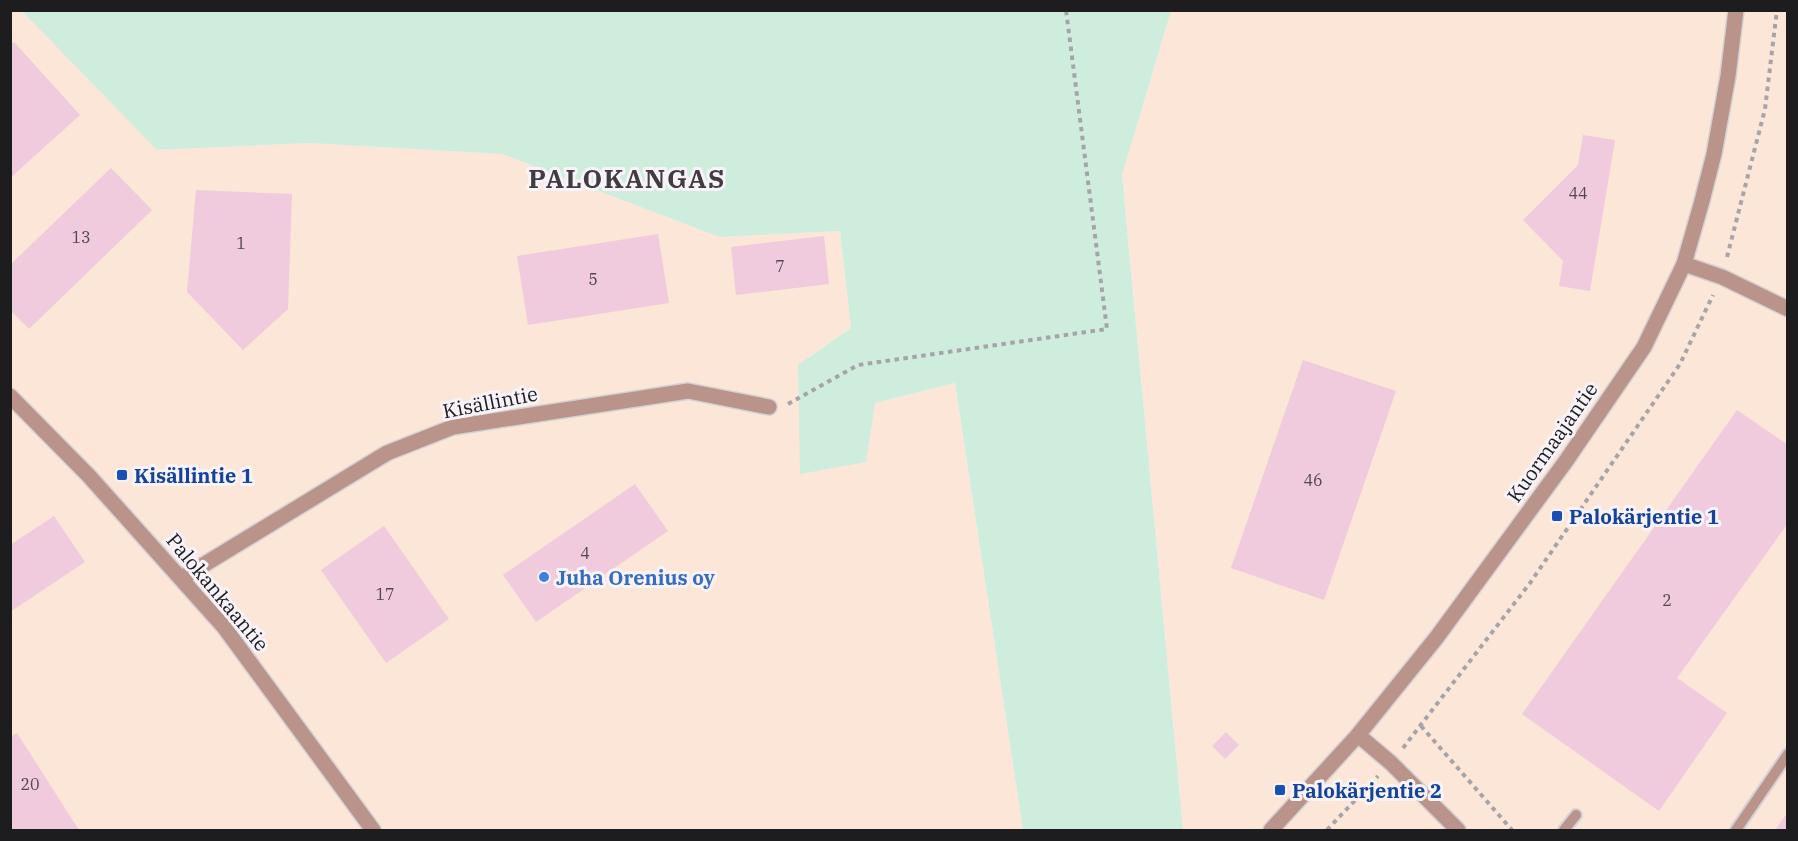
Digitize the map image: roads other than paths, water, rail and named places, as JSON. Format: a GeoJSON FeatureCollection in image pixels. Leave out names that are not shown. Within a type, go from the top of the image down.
{"type":"FeatureCollection","features":[{"type":"Feature","properties":{"kind":"street","name":"Kuormaajantie"},"geometry":{"type":"LineString","coordinates":[[1271,831],[1358,735],[1437,637],[1566,461],[1644,347],[1684,264],[1714,154],[1728,76],[1736,10]]}},
{"type":"Feature","properties":{"kind":"street"},"geometry":{"type":"LineString","coordinates":[[1684,264],[1722,277],[1788,309]]}},
{"type":"Feature","properties":{"kind":"street","name":"Kisällintie"},"geometry":{"type":"LineString","coordinates":[[182,578],[387,453],[453,427],[688,391],[769,407]]}},
{"type":"Feature","properties":{"kind":"street","name":"Palokankaantie"},"geometry":{"type":"LineString","coordinates":[[10,396],[89,476],[224,627],[373,831]]}},
{"type":"Feature","properties":{"kind":"street"},"geometry":{"type":"LineString","coordinates":[[1358,735],[1391,763],[1458,831]]}},
{"type":"Feature","properties":{"kind":"lane"},"geometry":{"type":"LineString","coordinates":[[1736,831],[1788,754]]}},
{"type":"Feature","properties":{"kind":"lane"},"geometry":{"type":"LineString","coordinates":[[1564,831],[1576,815]]}},
{"type":"Feature","properties":{"kind":"place","name":"Kisällintie 1"},"geometry":{"type":"Point","coordinates":[122,475]}},
{"type":"Feature","properties":{"kind":"place","name":"Palokärjentie 1"},"geometry":{"type":"Point","coordinates":[1557,516]}},
{"type":"Feature","properties":{"kind":"place","name":"Juha Orenius oy"},"geometry":{"type":"Point","coordinates":[544,577]}},
{"type":"Feature","properties":{"kind":"place","name":"Palokärjentie 2"},"geometry":{"type":"Point","coordinates":[1280,790]}},
{"type":"Feature","properties":{"kind":"district","name":"PALOKANGAS"},"geometry":{"type":"Point","coordinates":[627,178]}}]}
